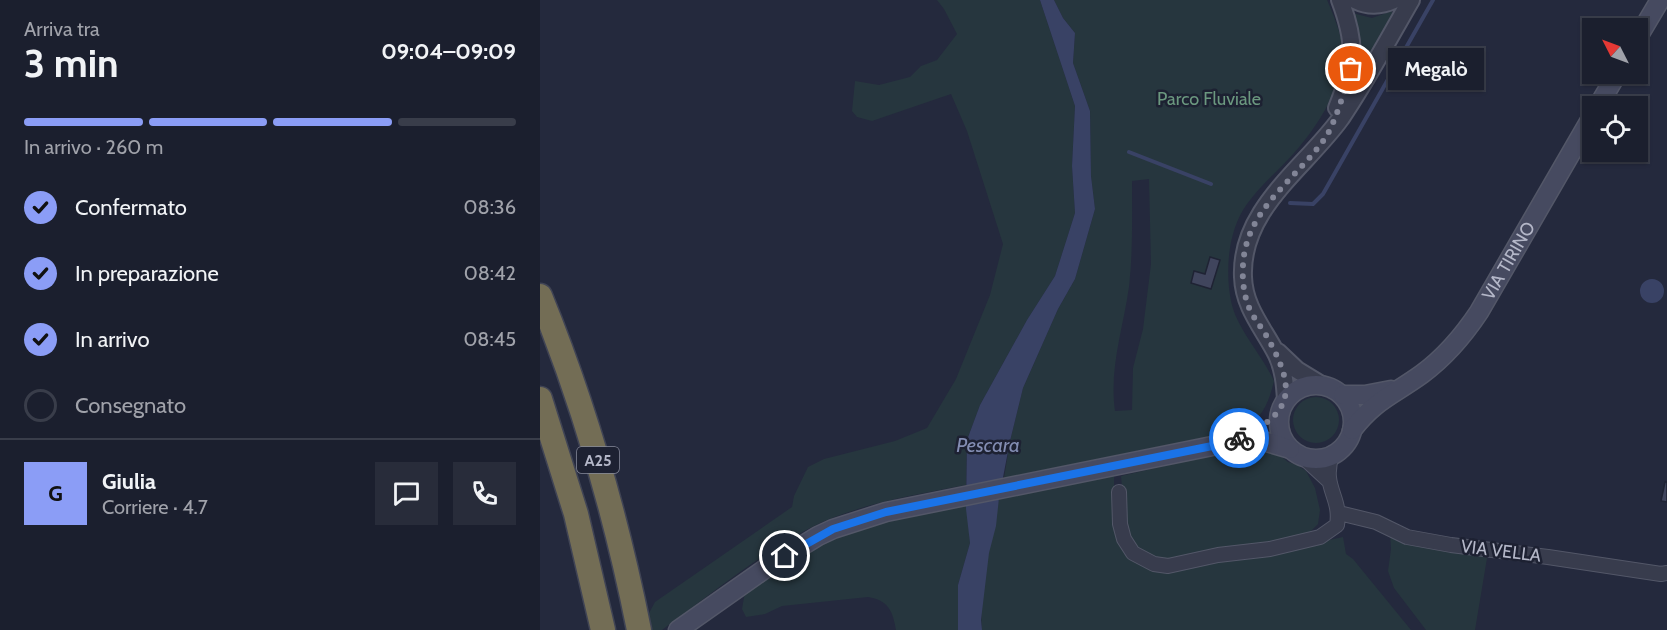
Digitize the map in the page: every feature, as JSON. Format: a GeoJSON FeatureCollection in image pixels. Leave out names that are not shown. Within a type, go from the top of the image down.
{"type":"FeatureCollection","features":[{"type":"Feature","properties":{"kind":"highway","name":"A25"},"geometry":{"type":"LineString","coordinates":[[540,296],[561,349],[601,469],[639,630]]}},
{"type":"Feature","properties":{"kind":"highway","name":"A25"},"geometry":{"type":"LineString","coordinates":[[540,399],[576,514],[603,630]]}},
{"type":"Feature","properties":{"kind":"main road"},"geometry":{"type":"LineString","coordinates":[[1648,21],[1660,0]]}},
{"type":"Feature","properties":{"kind":"main road","name":"VIA TIRINO"},"geometry":{"type":"LineString","coordinates":[[1352,430],[1370,409],[1438,361],[1465,333],[1582,134]]}},
{"type":"Feature","properties":{"kind":"main road"},"geometry":{"type":"LineString","coordinates":[[678,630],[769,566],[833,529],[886,512],[1232,442],[1260,440],[1318,459],[1332,455],[1348,440],[1352,430],[1352,412],[1343,395],[1333,388],[1313,384],[1298,389],[1257,430],[1232,442]]}},
{"type":"Feature","properties":{"kind":"main road","name":"VIA TIRINO"},"geometry":{"type":"LineString","coordinates":[[1343,395],[1373,394],[1401,387]]}},
{"type":"Feature","properties":{"kind":"main road"},"geometry":{"type":"LineString","coordinates":[[1283,406],[1279,427],[1281,435],[1297,453]]}},
{"type":"Feature","properties":{"kind":"street"},"geometry":{"type":"LineString","coordinates":[[1325,140],[1346,88],[1353,58],[1351,31],[1340,0]]}},
{"type":"Feature","properties":{"kind":"street"},"geometry":{"type":"LineString","coordinates":[[1355,0],[1373,5],[1394,0]]}},
{"type":"Feature","properties":{"kind":"street"},"geometry":{"type":"LineString","coordinates":[[1283,406],[1282,370],[1246,299],[1243,266],[1247,244],[1262,210],[1325,140],[1343,115],[1411,0]]}},
{"type":"Feature","properties":{"kind":"street"},"geometry":{"type":"LineString","coordinates":[[1267,337],[1290,364],[1320,384]]}},
{"type":"Feature","properties":{"kind":"street"},"geometry":{"type":"LineString","coordinates":[[1297,453],[1328,480]]}},
{"type":"Feature","properties":{"kind":"street"},"geometry":{"type":"LineString","coordinates":[[1119,492],[1120,524],[1124,539],[1132,553],[1154,564],[1168,566],[1218,555],[1270,549],[1320,537],[1337,525],[1339,513],[1328,480],[1332,455]]}},
{"type":"Feature","properties":{"kind":"street","name":"VIA VELLA"},"geometry":{"type":"LineString","coordinates":[[1339,513],[1376,522],[1407,537],[1451,545],[1667,573]]}},
{"type":"Feature","properties":{"kind":"green space"},"geometry":{"type":"Polygon","coordinates":[[[937,0],[1040,0],[1075,106],[1072,166],[1075,213],[1055,276],[1027,320],[980,405],[967,440],[966,485],[886,501],[826,520],[770,552],[662,630],[651,630],[648,615],[655,602],[792,507],[794,496],[808,467],[824,459],[895,441],[927,428],[956,379],[990,295],[1003,244],[967,131],[951,94],[872,121],[857,117],[852,111],[855,81],[879,85],[910,77],[921,66],[937,60],[957,34],[937,0]]]}},
{"type":"Feature","properties":{"kind":"green space","name":"Parco Fluviale"},"geometry":{"type":"Polygon","coordinates":[[[1054,0],[1327,0],[1342,43],[1342,63],[1334,91],[1320,118],[1294,153],[1247,204],[1232,238],[1228,264],[1231,301],[1238,321],[1274,381],[1260,415],[1244,428],[1222,436],[1208,439],[1206,437],[1004,478],[1023,388],[1058,309],[1075,279],[1095,209],[1091,176],[1090,111],[1073,63],[1075,33],[1063,18],[1054,0]],[[1149,179],[1132,181],[1130,274],[1115,364],[1115,411],[1132,410],[1133,368],[1143,329],[1151,264],[1149,179]]]}},
{"type":"Feature","properties":{"kind":"green space"},"geometry":{"type":"Polygon","coordinates":[[[1392,11],[1359,71],[1360,44],[1352,13],[1372,18],[1392,11]]]}},
{"type":"Feature","properties":{"kind":"green space"},"geometry":{"type":"Polygon","coordinates":[[[1316,397],[1332,404],[1339,420],[1332,436],[1316,443],[1300,436],[1293,420],[1300,404],[1316,397]]]}},
{"type":"Feature","properties":{"kind":"green space"},"geometry":{"type":"Polygon","coordinates":[[[1256,445],[1272,449],[1288,462],[1306,471],[1315,488],[1320,510],[1318,524],[1308,534],[1296,540],[1164,562],[1135,549],[1126,533],[1121,476],[1256,445]]]}},
{"type":"Feature","properties":{"kind":"green space"},"geometry":{"type":"Polygon","coordinates":[[[1114,475],[1116,537],[1132,561],[1159,570],[1271,553],[1343,537],[1346,554],[1353,559],[1411,630],[982,630],[984,582],[999,498],[1114,475]]]}},
{"type":"Feature","properties":{"kind":"green space"},"geometry":{"type":"Polygon","coordinates":[[[967,504],[970,543],[958,585],[958,630],[896,630],[891,612],[885,604],[868,597],[782,606],[765,614],[746,617],[742,609],[745,592],[821,543],[854,528],[967,504]]]}},
{"type":"Feature","properties":{"kind":"green space"},"geometry":{"type":"Polygon","coordinates":[[[1390,532],[1488,552],[1475,630],[1426,630],[1394,588],[1388,571],[1391,549],[1390,532]]]}},
{"type":"Feature","properties":{"kind":"water","name":"Pescara"},"geometry":{"type":"Polygon","coordinates":[[[1040,0],[1054,0],[1063,18],[1075,33],[1073,63],[1090,111],[1091,176],[1095,209],[1075,279],[1058,309],[1023,388],[1010,441],[996,526],[989,553],[981,620],[982,630],[958,630],[958,585],[970,543],[966,509],[967,440],[980,405],[1027,320],[1055,276],[1075,213],[1072,166],[1075,106],[1040,0]]]}},
{"type":"Feature","properties":{"kind":"water"},"geometry":{"type":"Polygon","coordinates":[[[1652,279],[1661,282],[1664,291],[1661,300],[1652,303],[1643,300],[1640,291],[1643,282],[1652,279]]]}},
{"type":"Feature","properties":{"kind":"building"},"geometry":{"type":"Polygon","coordinates":[[[1210,257],[1220,260],[1211,289],[1191,283],[1194,271],[1205,274],[1210,257]]]}},
{"type":"Feature","properties":{"kind":"building"},"geometry":{"type":"Polygon","coordinates":[[[1665,482],[1667,482],[1667,502],[1661,501],[1665,482]]]}},
{"type":"Feature","properties":{"kind":"waterway"},"geometry":{"type":"LineString","coordinates":[[1290,203],[1313,204],[1323,194],[1433,0]]}},
{"type":"Feature","properties":{"kind":"waterway"},"geometry":{"type":"LineString","coordinates":[[1129,152],[1211,184]]}},
{"type":"Feature","properties":{"kind":"way so far"},"geometry":{"type":"LineString","coordinates":[[1239,438],[1267,423],[1280,412],[1286,400],[1284,378],[1278,357],[1246,299],[1243,266],[1247,244],[1262,210],[1325,140],[1346,88],[1351,69]]}},
{"type":"Feature","properties":{"kind":"place","name":"Megalò"},"geometry":{"type":"Point","coordinates":[1351,69]}},
{"type":"Feature","properties":{"kind":"route"},"geometry":{"type":"LineString","coordinates":[[785,556],[833,529],[886,512],[1232,442],[1239,438]]}}]}
